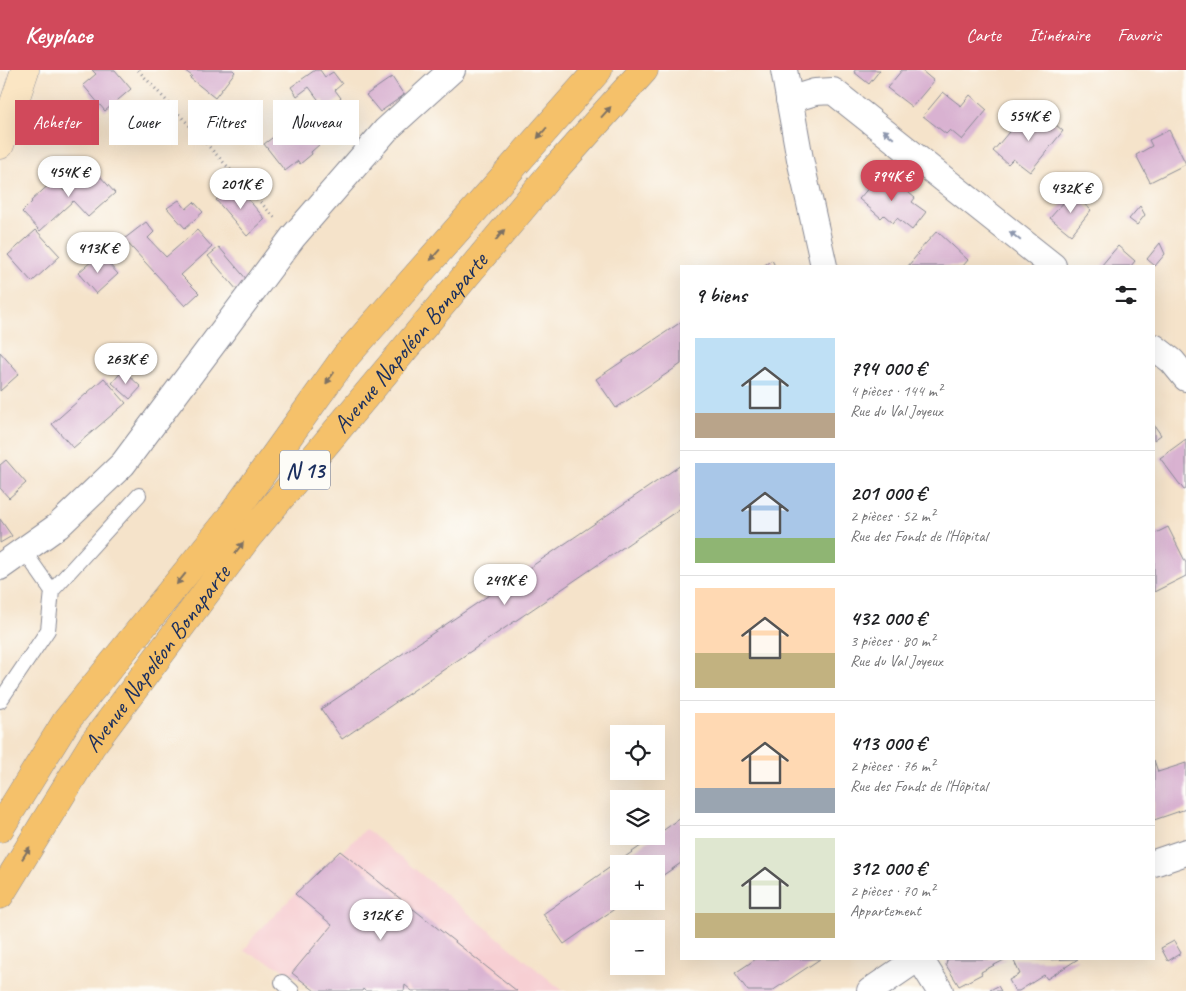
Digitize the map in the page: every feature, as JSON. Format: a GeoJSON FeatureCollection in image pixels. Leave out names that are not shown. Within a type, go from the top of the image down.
{"type":"FeatureCollection","features":[{"type":"Feature","properties":{"kind":"main road"},"geometry":{"type":"LineString","coordinates":[[0,145],[25,70]]}},
{"type":"Feature","properties":{"kind":"main road","name":"Avenue Napoléon Bonaparte"},"geometry":{"type":"LineString","coordinates":[[0,828],[67,720],[228,522],[346,356],[598,70]]}},
{"type":"Feature","properties":{"kind":"main road","name":"Avenue Napoléon Bonaparte"},"geometry":{"type":"LineString","coordinates":[[0,895],[92,745],[247,538],[554,170],[644,70]]}},
{"type":"Feature","properties":{"kind":"street"},"geometry":{"type":"LineString","coordinates":[[0,568],[58,526],[123,464],[294,237],[386,130],[452,70]]}},
{"type":"Feature","properties":{"kind":"street"},"geometry":{"type":"LineString","coordinates":[[784,70],[800,159],[824,265]]}},
{"type":"Feature","properties":{"kind":"street"},"geometry":{"type":"LineString","coordinates":[[789,100],[815,92],[833,91],[1052,265]]}},
{"type":"Feature","properties":{"kind":"street"},"geometry":{"type":"LineString","coordinates":[[1155,348],[1172,361],[1186,378]]}},
{"type":"Feature","properties":{"kind":"street"},"geometry":{"type":"LineString","coordinates":[[1155,863],[1186,852]]}},
{"type":"Feature","properties":{"kind":"street"},"geometry":{"type":"LineString","coordinates":[[870,991],[916,960]]}},
{"type":"Feature","properties":{"kind":"street"},"geometry":{"type":"LineString","coordinates":[[919,960],[940,991]]}},
{"type":"Feature","properties":{"kind":"lane"},"geometry":{"type":"LineString","coordinates":[[0,701],[48,630],[52,591],[139,495]]}},
{"type":"Feature","properties":{"kind":"lane"},"geometry":{"type":"LineString","coordinates":[[24,551],[52,591]]}},
{"type":"Feature","properties":{"kind":"path"},"geometry":{"type":"LineString","coordinates":[[138,70],[294,237]]}},
{"type":"Feature","properties":{"kind":"shaded area"},"geometry":{"type":"Polygon","coordinates":[[[366,829],[563,991],[315,991],[292,973],[244,951],[254,936],[295,894],[366,829]]]}},
{"type":"Feature","properties":{"kind":"building"},"geometry":{"type":"Polygon","coordinates":[[[92,70],[115,70],[131,89],[118,100],[109,100],[109,108],[105,111],[99,104],[99,100],[96,100],[83,85],[96,74],[92,70]]]}},
{"type":"Feature","properties":{"kind":"building"},"geometry":{"type":"Polygon","coordinates":[[[184,70],[233,70],[235,72],[215,98],[190,78],[192,76],[184,70]]]}},
{"type":"Feature","properties":{"kind":"building"},"geometry":{"type":"Polygon","coordinates":[[[315,70],[320,70],[325,77],[333,72],[342,84],[335,90],[341,98],[338,100],[319,100],[309,87],[297,96],[291,87],[315,70]]]}},
{"type":"Feature","properties":{"kind":"building"},"geometry":{"type":"Polygon","coordinates":[[[855,70],[880,70],[869,84],[854,72],[855,70]]]}},
{"type":"Feature","properties":{"kind":"building"},"geometry":{"type":"Polygon","coordinates":[[[902,70],[921,70],[934,81],[912,107],[887,88],[902,70]]]}},
{"type":"Feature","properties":{"kind":"building"},"geometry":{"type":"Polygon","coordinates":[[[392,77],[404,95],[380,112],[366,95],[392,77]]]}},
{"type":"Feature","properties":{"kind":"building"},"geometry":{"type":"Polygon","coordinates":[[[943,92],[961,106],[970,95],[987,110],[962,140],[950,130],[946,134],[923,116],[943,92]]]}},
{"type":"Feature","properties":{"kind":"building"},"geometry":{"type":"Polygon","coordinates":[[[1041,112],[1063,131],[1030,172],[1013,159],[1008,164],[993,151],[1019,120],[1028,127],[1041,112]]]}},
{"type":"Feature","properties":{"kind":"building"},"geometry":{"type":"Polygon","coordinates":[[[1169,130],[1186,164],[1150,182],[1136,155],[1152,146],[1149,140],[1169,130]]]}},
{"type":"Feature","properties":{"kind":"building"},"geometry":{"type":"Polygon","coordinates":[[[273,137],[273,145],[319,145],[300,164],[298,161],[285,171],[264,144],[273,137]]]}},
{"type":"Feature","properties":{"kind":"building"},"geometry":{"type":"Polygon","coordinates":[[[91,166],[115,193],[88,217],[73,201],[40,231],[22,212],[54,180],[64,191],[91,166]]]}},
{"type":"Feature","properties":{"kind":"building"},"geometry":{"type":"Polygon","coordinates":[[[883,171],[915,198],[912,202],[926,212],[912,230],[897,218],[893,223],[884,215],[881,218],[859,199],[883,171]]]}},
{"type":"Feature","properties":{"kind":"building"},"geometry":{"type":"Polygon","coordinates":[[[235,184],[265,219],[247,236],[216,200],[235,184]]]}},
{"type":"Feature","properties":{"kind":"building"},"geometry":{"type":"Polygon","coordinates":[[[1072,193],[1091,210],[1071,235],[1050,218],[1072,193]]]}},
{"type":"Feature","properties":{"kind":"building"},"geometry":{"type":"Polygon","coordinates":[[[179,200],[186,209],[194,202],[203,212],[185,228],[167,208],[179,200]]]}},
{"type":"Feature","properties":{"kind":"building"},"geometry":{"type":"Polygon","coordinates":[[[1140,206],[1145,215],[1137,225],[1129,219],[1140,206]]]}},
{"type":"Feature","properties":{"kind":"building"},"geometry":{"type":"Polygon","coordinates":[[[146,222],[154,232],[148,238],[166,257],[197,230],[212,247],[181,275],[199,293],[185,306],[124,239],[146,222]]]}},
{"type":"Feature","properties":{"kind":"building"},"geometry":{"type":"Polygon","coordinates":[[[36,230],[60,256],[32,282],[8,255],[36,230]]]}},
{"type":"Feature","properties":{"kind":"building"},"geometry":{"type":"Polygon","coordinates":[[[937,231],[968,260],[964,265],[909,265],[937,231]]]}},
{"type":"Feature","properties":{"kind":"building"},"geometry":{"type":"Polygon","coordinates":[[[1160,243],[1165,254],[1155,266],[1147,259],[1160,243]]]}},
{"type":"Feature","properties":{"kind":"building"},"geometry":{"type":"Polygon","coordinates":[[[1118,246],[1135,261],[1132,265],[1102,265],[1118,246]]]}},
{"type":"Feature","properties":{"kind":"building"},"geometry":{"type":"Polygon","coordinates":[[[219,247],[248,281],[237,290],[208,256],[219,247]]]}},
{"type":"Feature","properties":{"kind":"building"},"geometry":{"type":"Polygon","coordinates":[[[100,254],[118,274],[96,294],[78,273],[100,254]]]}},
{"type":"Feature","properties":{"kind":"building"},"geometry":{"type":"Polygon","coordinates":[[[772,260],[774,265],[764,265],[772,260]]]}},
{"type":"Feature","properties":{"kind":"building"},"geometry":{"type":"Polygon","coordinates":[[[680,323],[680,365],[616,408],[596,379],[680,323]]]}},
{"type":"Feature","properties":{"kind":"building"},"geometry":{"type":"Polygon","coordinates":[[[0,352],[19,374],[0,391],[0,352]]]}},
{"type":"Feature","properties":{"kind":"building"},"geometry":{"type":"Polygon","coordinates":[[[123,370],[141,387],[130,399],[112,383],[123,370]]]}},
{"type":"Feature","properties":{"kind":"building"},"geometry":{"type":"Polygon","coordinates":[[[104,378],[126,403],[73,448],[52,424],[104,378]]]}},
{"type":"Feature","properties":{"kind":"building"},"geometry":{"type":"Polygon","coordinates":[[[1155,426],[1161,435],[1155,439],[1155,426]]]}},
{"type":"Feature","properties":{"kind":"building"},"geometry":{"type":"Polygon","coordinates":[[[1186,439],[1186,489],[1184,490],[1160,458],[1186,439]]]}},
{"type":"Feature","properties":{"kind":"building"},"geometry":{"type":"Polygon","coordinates":[[[6,460],[26,483],[9,498],[0,488],[0,465],[6,460]]]}},
{"type":"Feature","properties":{"kind":"building"},"geometry":{"type":"Polygon","coordinates":[[[680,466],[680,509],[342,739],[321,709],[680,466]]]}},
{"type":"Feature","properties":{"kind":"building"},"geometry":{"type":"Polygon","coordinates":[[[0,519],[12,536],[0,543],[0,519]]]}},
{"type":"Feature","properties":{"kind":"building"},"geometry":{"type":"Polygon","coordinates":[[[1168,527],[1186,563],[1186,576],[1155,592],[1155,534],[1168,527]]]}},
{"type":"Feature","properties":{"kind":"building"},"geometry":{"type":"Polygon","coordinates":[[[1155,763],[1158,772],[1186,763],[1186,809],[1155,820],[1155,763]]]}},
{"type":"Feature","properties":{"kind":"building"},"geometry":{"type":"Polygon","coordinates":[[[680,819],[680,864],[665,874],[665,855],[628,855],[642,845],[665,845],[665,829],[680,819]]]}},
{"type":"Feature","properties":{"kind":"building"},"geometry":{"type":"Polygon","coordinates":[[[340,851],[517,991],[412,991],[405,985],[404,991],[365,991],[363,989],[362,991],[315,991],[292,973],[332,925],[295,894],[340,851]]]}},
{"type":"Feature","properties":{"kind":"building"},"geometry":{"type":"Polygon","coordinates":[[[610,867],[610,910],[613,910],[564,944],[543,914],[610,867]]]}},
{"type":"Feature","properties":{"kind":"building"},"geometry":{"type":"Polygon","coordinates":[[[1174,941],[1181,953],[1168,961],[1161,948],[1174,941]]]}},
{"type":"Feature","properties":{"kind":"building"},"geometry":{"type":"Polygon","coordinates":[[[754,960],[818,960],[772,991],[748,991],[735,973],[754,960]]]}},
{"type":"Feature","properties":{"kind":"building"},"geometry":{"type":"Polygon","coordinates":[[[947,960],[1004,960],[959,986],[946,965],[947,960]]]}},
{"type":"Feature","properties":{"kind":"building"},"geometry":{"type":"Polygon","coordinates":[[[1013,960],[1076,960],[1047,979],[1044,975],[1019,991],[1015,991],[1009,980],[1020,974],[1013,960]]]}},
{"type":"Feature","properties":{"kind":"building"},"geometry":{"type":"Polygon","coordinates":[[[998,986],[1001,991],[988,991],[998,986]]]}}]}
